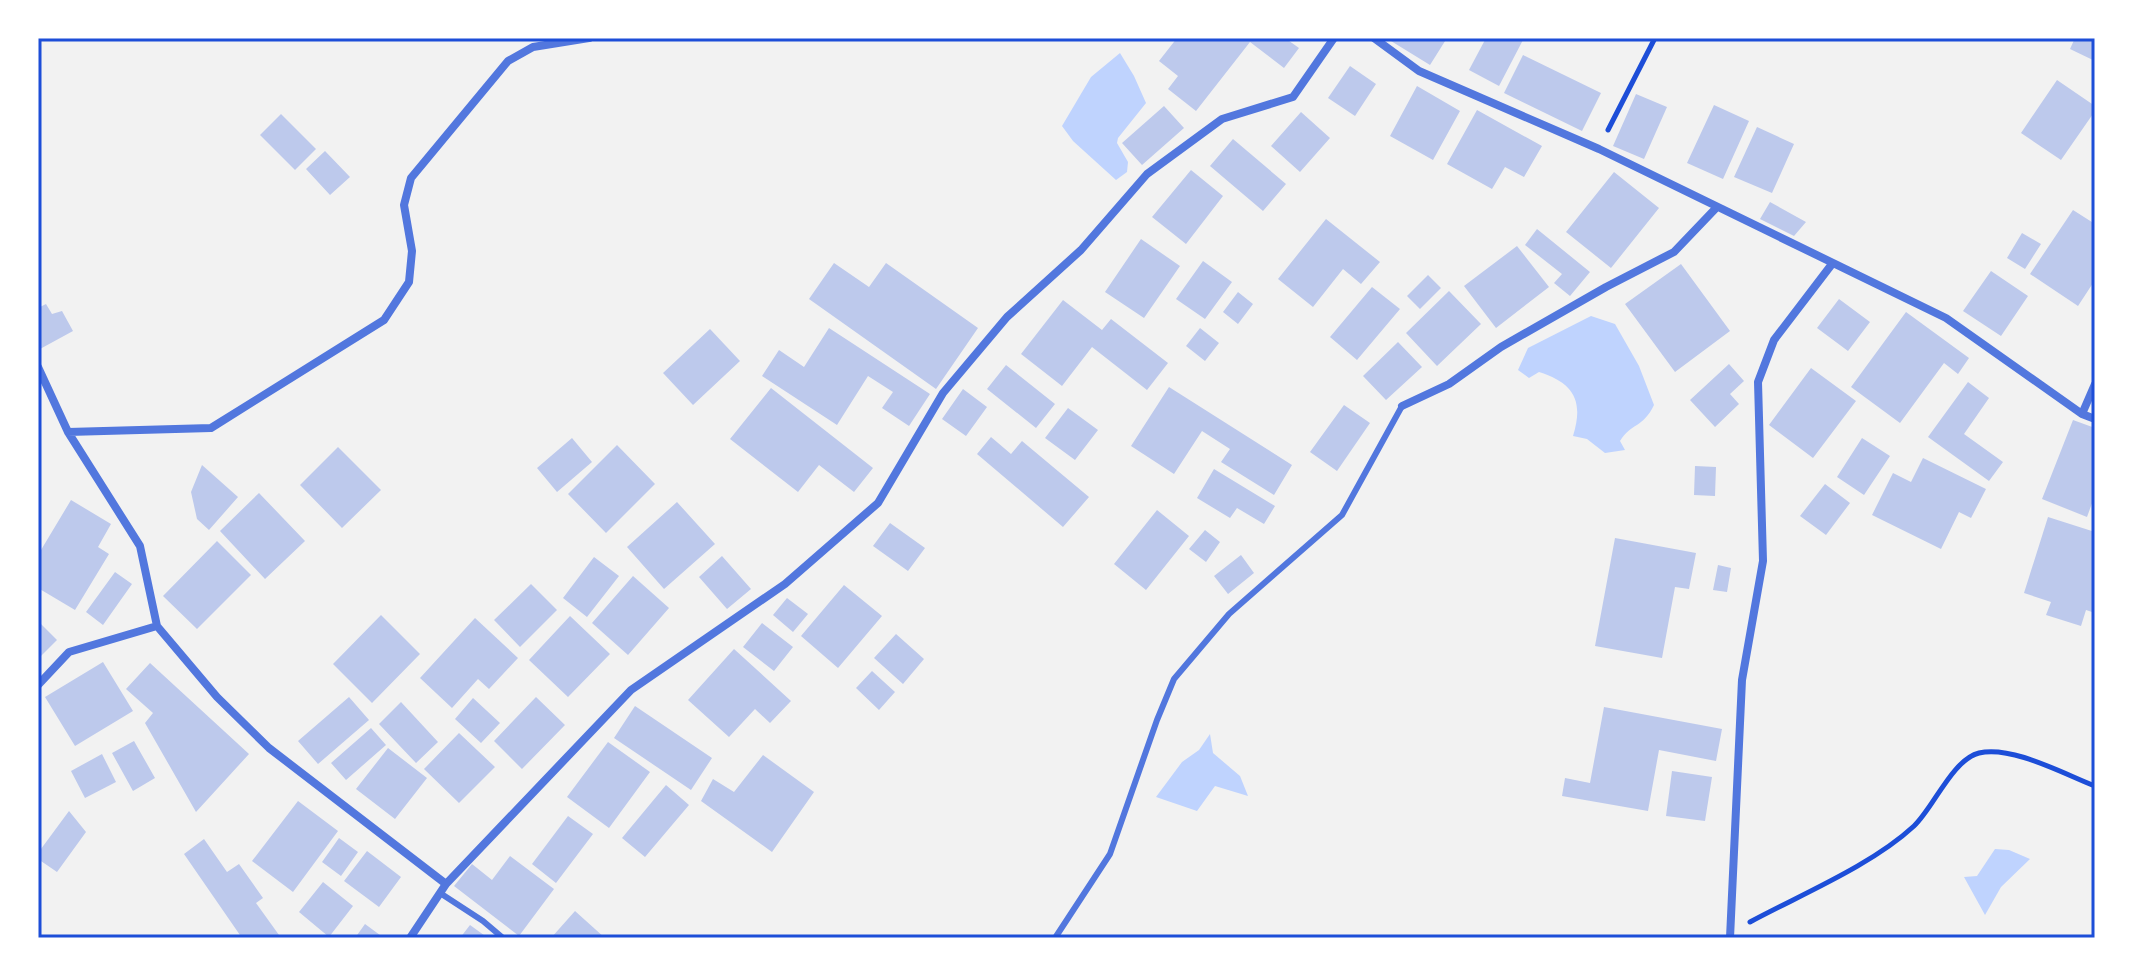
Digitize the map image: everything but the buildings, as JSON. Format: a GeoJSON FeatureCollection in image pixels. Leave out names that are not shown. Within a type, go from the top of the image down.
{"type":"FeatureCollection","features":[{"type":"Feature","properties":{"kind":"street"},"geometry":{"type":"LineString","coordinates":[[68,432],[211,428],[384,320],[409,282],[412,251],[404,205],[411,178],[508,61],[533,47],[589,38]]}},
{"type":"Feature","properties":{"kind":"street"},"geometry":{"type":"LineString","coordinates":[[410,938],[443,889],[631,690],[785,584],[878,503],[943,393],[1007,317],[1081,250],[1147,174],[1222,119],[1293,97],[1334,38]]}},
{"type":"Feature","properties":{"kind":"street"},"geometry":{"type":"LineString","coordinates":[[1374,38],[1419,71],[1599,149],[1946,318],[2082,414],[2095,419]]}},
{"type":"Feature","properties":{"kind":"street"},"geometry":{"type":"LineString","coordinates":[[1402,406],[1449,384],[1501,347],[1674,252],[1717,207]]}},
{"type":"Feature","properties":{"kind":"street"},"geometry":{"type":"LineString","coordinates":[[1731,935],[1742,680],[1763,561],[1758,382],[1774,340],[1832,264]]}},
{"type":"Feature","properties":{"kind":"street"},"geometry":{"type":"LineString","coordinates":[[38,367],[68,432],[140,546],[157,626],[217,697],[269,748],[443,889]]}},
{"type":"Feature","properties":{"kind":"street"},"geometry":{"type":"LineString","coordinates":[[2082,414],[2095,384]]}},
{"type":"Feature","properties":{"kind":"street"},"geometry":{"type":"LineString","coordinates":[[38,685],[69,652],[157,626]]}},
{"type":"Feature","properties":{"kind":"lane"},"geometry":{"type":"LineString","coordinates":[[1055,938],[1110,854],[1174,679],[1229,614],[1342,515],[1402,406]]}},
{"type":"Feature","properties":{"kind":"lane"},"geometry":{"type":"LineString","coordinates":[[443,889],[503,938]]}},
{"type":"Feature","properties":{"kind":"path"},"geometry":{"type":"LineString","coordinates":[[1599,149],[1655,38]]}},
{"type":"Feature","properties":{"kind":"path"},"geometry":{"type":"LineString","coordinates":[[1731,935],[1890,847],[1918,823],[1957,769],[1975,754],[1997,751],[2095,786]]}},
{"type":"Feature","properties":{"kind":"water"},"geometry":{"type":"Polygon","coordinates":[[[1120,53],[1146,103],[1118,138],[1117,143],[1128,162],[1127,172],[1116,180],[1073,141],[1062,126],[1091,77],[1120,53]]]}},
{"type":"Feature","properties":{"kind":"water"},"geometry":{"type":"Polygon","coordinates":[[[1591,316],[1615,324],[1639,366],[1654,405],[1646,418],[1620,441],[1625,450],[1605,453],[1587,439],[1573,436],[1576,403],[1568,388],[1551,376],[1539,372],[1529,378],[1518,370],[1528,348],[1591,316]]]}},
{"type":"Feature","properties":{"kind":"water"},"geometry":{"type":"Polygon","coordinates":[[[1210,734],[1213,753],[1240,776],[1248,796],[1215,786],[1197,811],[1156,797],[1182,762],[1199,750],[1210,734]]]}},
{"type":"Feature","properties":{"kind":"water"},"geometry":{"type":"Polygon","coordinates":[[[1995,849],[2009,850],[2030,859],[2001,887],[1985,915],[1964,877],[1977,876],[1995,849]]]}}]}
